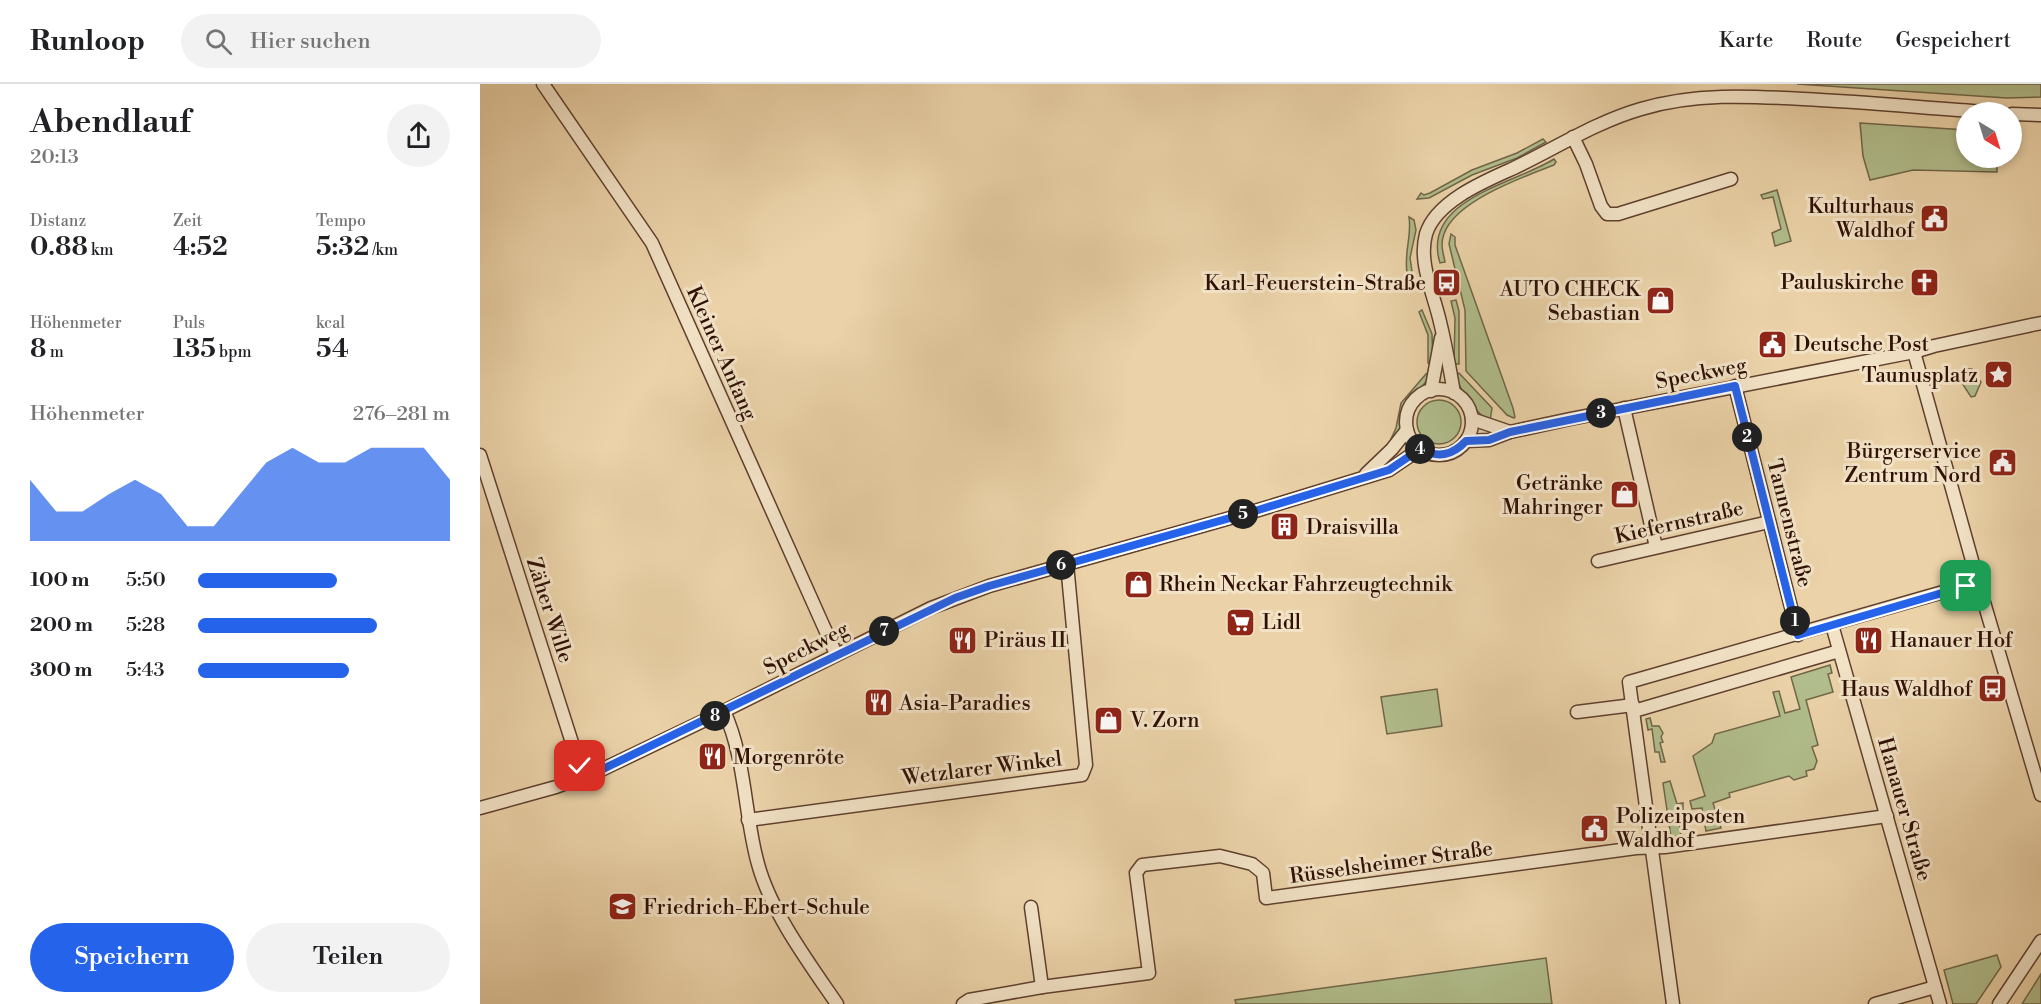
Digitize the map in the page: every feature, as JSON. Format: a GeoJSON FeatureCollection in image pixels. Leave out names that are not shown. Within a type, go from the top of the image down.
{"type":"FeatureCollection","features":[{"type":"Feature","properties":{"kind":"street","name":"Kleiner Anfang"},"geometry":{"type":"LineString","coordinates":[[543,84],[652,243],[836,654]]}},
{"type":"Feature","properties":{"kind":"street"},"geometry":{"type":"LineString","coordinates":[[1454,393],[1442,331],[1423,255],[1425,237],[1432,221],[1446,206],[1466,192],[1613,119],[1642,109],[1707,97],[1826,100],[1956,110]]}},
{"type":"Feature","properties":{"kind":"street"},"geometry":{"type":"LineString","coordinates":[[2022,114],[2041,115]]}},
{"type":"Feature","properties":{"kind":"street"},"geometry":{"type":"LineString","coordinates":[[1574,138],[1601,206],[1607,214],[1618,214],[1731,179]]}},
{"type":"Feature","properties":{"kind":"street","name":"Speckweg"},"geometry":{"type":"LineString","coordinates":[[480,808],[556,787],[641,752],[836,654],[955,598],[1389,470],[1420,449],[1430,454],[1440,455],[1459,449],[1466,441],[1489,440],[1510,432],[1914,352],[2041,323]]}},
{"type":"Feature","properties":{"kind":"street"},"geometry":{"type":"LineString","coordinates":[[1442,331],[1431,391],[1454,393],[1466,404],[1472,419],[1472,427],[1466,441]]}},
{"type":"Feature","properties":{"kind":"street"},"geometry":{"type":"LineString","coordinates":[[1914,352],[1978,582],[2041,795]]}},
{"type":"Feature","properties":{"kind":"street","name":"Tannenstraße"},"geometry":{"type":"LineString","coordinates":[[1735,386],[1798,635]]}},
{"type":"Feature","properties":{"kind":"street","name":"Speckweg"},"geometry":{"type":"LineString","coordinates":[[1362,477],[1407,430],[1406,420],[1414,402],[1431,391]]}},
{"type":"Feature","properties":{"kind":"street"},"geometry":{"type":"LineString","coordinates":[[1624,408],[1656,547]]}},
{"type":"Feature","properties":{"kind":"street"},"geometry":{"type":"LineString","coordinates":[[1472,419],[1510,432]]}},
{"type":"Feature","properties":{"kind":"street"},"geometry":{"type":"LineString","coordinates":[[1407,430],[1414,444],[1420,449]]}},
{"type":"Feature","properties":{"kind":"street","name":"Zäher Wille"},"geometry":{"type":"LineString","coordinates":[[480,455],[583,777]]}},
{"type":"Feature","properties":{"kind":"street","name":"Kiefernstraße"},"geometry":{"type":"LineString","coordinates":[[1598,561],[1768,522]]}},
{"type":"Feature","properties":{"kind":"street","name":"Wetzlarer Winkel"},"geometry":{"type":"LineString","coordinates":[[748,820],[1082,775],[1086,765],[1066,564]]}},
{"type":"Feature","properties":{"kind":"street"},"geometry":{"type":"LineString","coordinates":[[1673,1004],[1629,682],[1978,582]]}},
{"type":"Feature","properties":{"kind":"street","name":"Hanauer Straße"},"geometry":{"type":"LineString","coordinates":[[1832,625],[1940,1004]]}},
{"type":"Feature","properties":{"kind":"street"},"geometry":{"type":"LineString","coordinates":[[1577,712],[1634,708],[1839,651]]}},
{"type":"Feature","properties":{"kind":"street"},"geometry":{"type":"LineString","coordinates":[[724,711],[736,741],[748,820],[765,885],[804,955],[837,1004]]}},
{"type":"Feature","properties":{"kind":"street","name":"Rüsselsheimer Straße"},"geometry":{"type":"LineString","coordinates":[[963,1004],[969,1000],[1042,987],[1149,973],[1136,873],[1142,865],[1220,856],[1252,864],[1263,873],[1266,898],[1636,848],[1730,839],[1887,816]]}},
{"type":"Feature","properties":{"kind":"street"},"geometry":{"type":"LineString","coordinates":[[1031,907],[1042,987]]}},
{"type":"Feature","properties":{"kind":"street"},"geometry":{"type":"LineString","coordinates":[[1999,1004],[2036,955],[2041,941]]}},
{"type":"Feature","properties":{"kind":"street"},"geometry":{"type":"LineString","coordinates":[[1875,1004],[1935,987]]}},
{"type":"Feature","properties":{"kind":"green space"},"geometry":{"type":"Polygon","coordinates":[[[1797,84],[2041,84],[2041,97],[2007,98],[1797,84]]]}},
{"type":"Feature","properties":{"kind":"green space"},"geometry":{"type":"Polygon","coordinates":[[[1860,123],[1956,129],[1956,168],[1997,168],[1997,172],[1913,170],[1870,180],[1863,156],[1860,123]]]}},
{"type":"Feature","properties":{"kind":"green space"},"geometry":{"type":"Polygon","coordinates":[[[1543,139],[1546,142],[1517,158],[1472,175],[1429,198],[1417,199],[1421,193],[1424,195],[1430,193],[1472,170],[1517,153],[1543,139]]]}},
{"type":"Feature","properties":{"kind":"green space"},"geometry":{"type":"Polygon","coordinates":[[[1554,159],[1556,162],[1554,165],[1492,192],[1461,211],[1444,234],[1442,245],[1445,262],[1440,263],[1438,241],[1444,223],[1458,208],[1476,196],[1554,159]]]}},
{"type":"Feature","properties":{"kind":"green space"},"geometry":{"type":"Polygon","coordinates":[[[1777,190],[1791,241],[1775,246],[1772,233],[1781,229],[1773,197],[1763,199],[1761,195],[1777,190]]]}},
{"type":"Feature","properties":{"kind":"green space"},"geometry":{"type":"Polygon","coordinates":[[[1409,217],[1414,220],[1416,230],[1410,258],[1412,271],[1407,273],[1406,257],[1410,231],[1409,217]]]}},
{"type":"Feature","properties":{"kind":"green space"},"geometry":{"type":"Polygon","coordinates":[[[1451,234],[1455,237],[1455,245],[1513,408],[1514,418],[1507,415],[1466,371],[1465,310],[1449,244],[1451,234]]]}},
{"type":"Feature","properties":{"kind":"green space"},"geometry":{"type":"Polygon","coordinates":[[[1456,300],[1459,311],[1459,364],[1454,364],[1455,318],[1451,301],[1456,300]]]}},
{"type":"Feature","properties":{"kind":"green space"},"geometry":{"type":"Polygon","coordinates":[[[1422,310],[1432,334],[1433,365],[1428,363],[1428,335],[1419,312],[1422,310]]]}},
{"type":"Feature","properties":{"kind":"green space"},"geometry":{"type":"Polygon","coordinates":[[[1965,369],[1972,369],[1981,382],[1975,396],[1971,397],[1960,380],[1965,369]]]}},
{"type":"Feature","properties":{"kind":"green space"},"geometry":{"type":"Polygon","coordinates":[[[1431,372],[1405,405],[1401,430],[1393,442],[1391,439],[1396,428],[1401,403],[1426,374],[1431,372]]]}},
{"type":"Feature","properties":{"kind":"green space"},"geometry":{"type":"Polygon","coordinates":[[[1459,373],[1492,408],[1490,421],[1479,413],[1464,393],[1457,380],[1456,374],[1459,373]]]}},
{"type":"Feature","properties":{"kind":"green space"},"geometry":{"type":"Polygon","coordinates":[[[1439,400],[1448,401],[1455,406],[1460,413],[1460,431],[1455,438],[1448,443],[1439,444],[1430,443],[1423,438],[1418,431],[1417,422],[1418,413],[1423,406],[1430,401],[1439,400]]]}},
{"type":"Feature","properties":{"kind":"green space"},"geometry":{"type":"Polygon","coordinates":[[[1830,665],[1832,673],[1828,674],[1833,692],[1806,700],[1818,745],[1812,747],[1817,761],[1814,769],[1806,771],[1807,776],[1794,780],[1789,776],[1729,793],[1730,797],[1713,803],[1721,828],[1706,831],[1702,808],[1692,809],[1690,801],[1705,796],[1693,756],[1712,743],[1715,734],[1780,716],[1773,692],[1779,691],[1785,713],[1800,709],[1791,677],[1830,665]]]}},
{"type":"Feature","properties":{"kind":"green space"},"geometry":{"type":"Polygon","coordinates":[[[1437,689],[1442,726],[1387,734],[1381,697],[1437,689]]]}},
{"type":"Feature","properties":{"kind":"green space"},"geometry":{"type":"Polygon","coordinates":[[[1650,718],[1652,726],[1659,726],[1663,733],[1661,737],[1663,742],[1660,743],[1665,762],[1661,762],[1659,752],[1655,752],[1652,729],[1648,730],[1646,719],[1650,718]]]}},
{"type":"Feature","properties":{"kind":"green space"},"geometry":{"type":"Polygon","coordinates":[[[1670,781],[1677,804],[1683,803],[1683,810],[1678,811],[1681,836],[1671,837],[1663,783],[1670,781]]]}},
{"type":"Feature","properties":{"kind":"green space"},"geometry":{"type":"Polygon","coordinates":[[[1997,955],[2001,967],[1976,1004],[1953,1004],[1944,970],[1997,955]]]}},
{"type":"Feature","properties":{"kind":"green space"},"geometry":{"type":"Polygon","coordinates":[[[1546,958],[1552,1004],[1236,1004],[1235,1000],[1546,958]]]}},
{"type":"Feature","properties":{"kind":"green space"},"geometry":{"type":"Polygon","coordinates":[[[2041,974],[2041,1004],[2022,1004],[2041,974]]]}},
{"type":"Feature","properties":{"kind":"place","name":"Kulturhaus Waldhof"},"geometry":{"type":"Point","coordinates":[1935,218]}},
{"type":"Feature","properties":{"kind":"place","name":"Pauluskirche"},"geometry":{"type":"Point","coordinates":[1925,282]}},
{"type":"Feature","properties":{"kind":"place","name":"Karl-Feuerstein-Straße"},"geometry":{"type":"Point","coordinates":[1447,283]}},
{"type":"Feature","properties":{"kind":"place","name":"AUTO CHECK Sebastian"},"geometry":{"type":"Point","coordinates":[1661,301]}},
{"type":"Feature","properties":{"kind":"place","name":"Deutsche Post"},"geometry":{"type":"Point","coordinates":[1773,344]}},
{"type":"Feature","properties":{"kind":"place","name":"Taunusplatz"},"geometry":{"type":"Point","coordinates":[1999,375]}},
{"type":"Feature","properties":{"kind":"place","name":"Bürgerservice Zentrum Nord"},"geometry":{"type":"Point","coordinates":[2002,463]}},
{"type":"Feature","properties":{"kind":"place","name":"Getränke Mahringer"},"geometry":{"type":"Point","coordinates":[1624,495]}},
{"type":"Feature","properties":{"kind":"place","name":"Draisvilla"},"geometry":{"type":"Point","coordinates":[1285,527]}},
{"type":"Feature","properties":{"kind":"place","name":"Rhein Neckar Fahrzeugtechnik"},"geometry":{"type":"Point","coordinates":[1138,584]}},
{"type":"Feature","properties":{"kind":"place","name":"Lidl"},"geometry":{"type":"Point","coordinates":[1241,622]}},
{"type":"Feature","properties":{"kind":"place","name":"Piräus II"},"geometry":{"type":"Point","coordinates":[963,640]}},
{"type":"Feature","properties":{"kind":"place","name":"Hanauer Hof"},"geometry":{"type":"Point","coordinates":[1869,640]}},
{"type":"Feature","properties":{"kind":"place","name":"Haus Waldhof"},"geometry":{"type":"Point","coordinates":[1993,689]}},
{"type":"Feature","properties":{"kind":"place","name":"Asia-Paradies"},"geometry":{"type":"Point","coordinates":[878,703]}},
{"type":"Feature","properties":{"kind":"place","name":"V. Zorn"},"geometry":{"type":"Point","coordinates":[1109,720]}},
{"type":"Feature","properties":{"kind":"place","name":"Morgenröte"},"geometry":{"type":"Point","coordinates":[712,757]}},
{"type":"Feature","properties":{"kind":"place","name":"Polizeiposten Waldhof"},"geometry":{"type":"Point","coordinates":[1595,828]}},
{"type":"Feature","properties":{"kind":"place","name":"Friedrich-Ebert-Schule"},"geometry":{"type":"Point","coordinates":[622,907]}},
{"type":"Feature","properties":{"kind":"route"},"geometry":{"type":"LineString","coordinates":[[580,766],[583,777],[601,770],[931,608],[989,586],[1255,511],[1389,470],[1420,449],[1430,454],[1440,455],[1459,449],[1466,441],[1489,440],[1510,432],[1735,386],[1798,635],[1966,586]]}}]}
